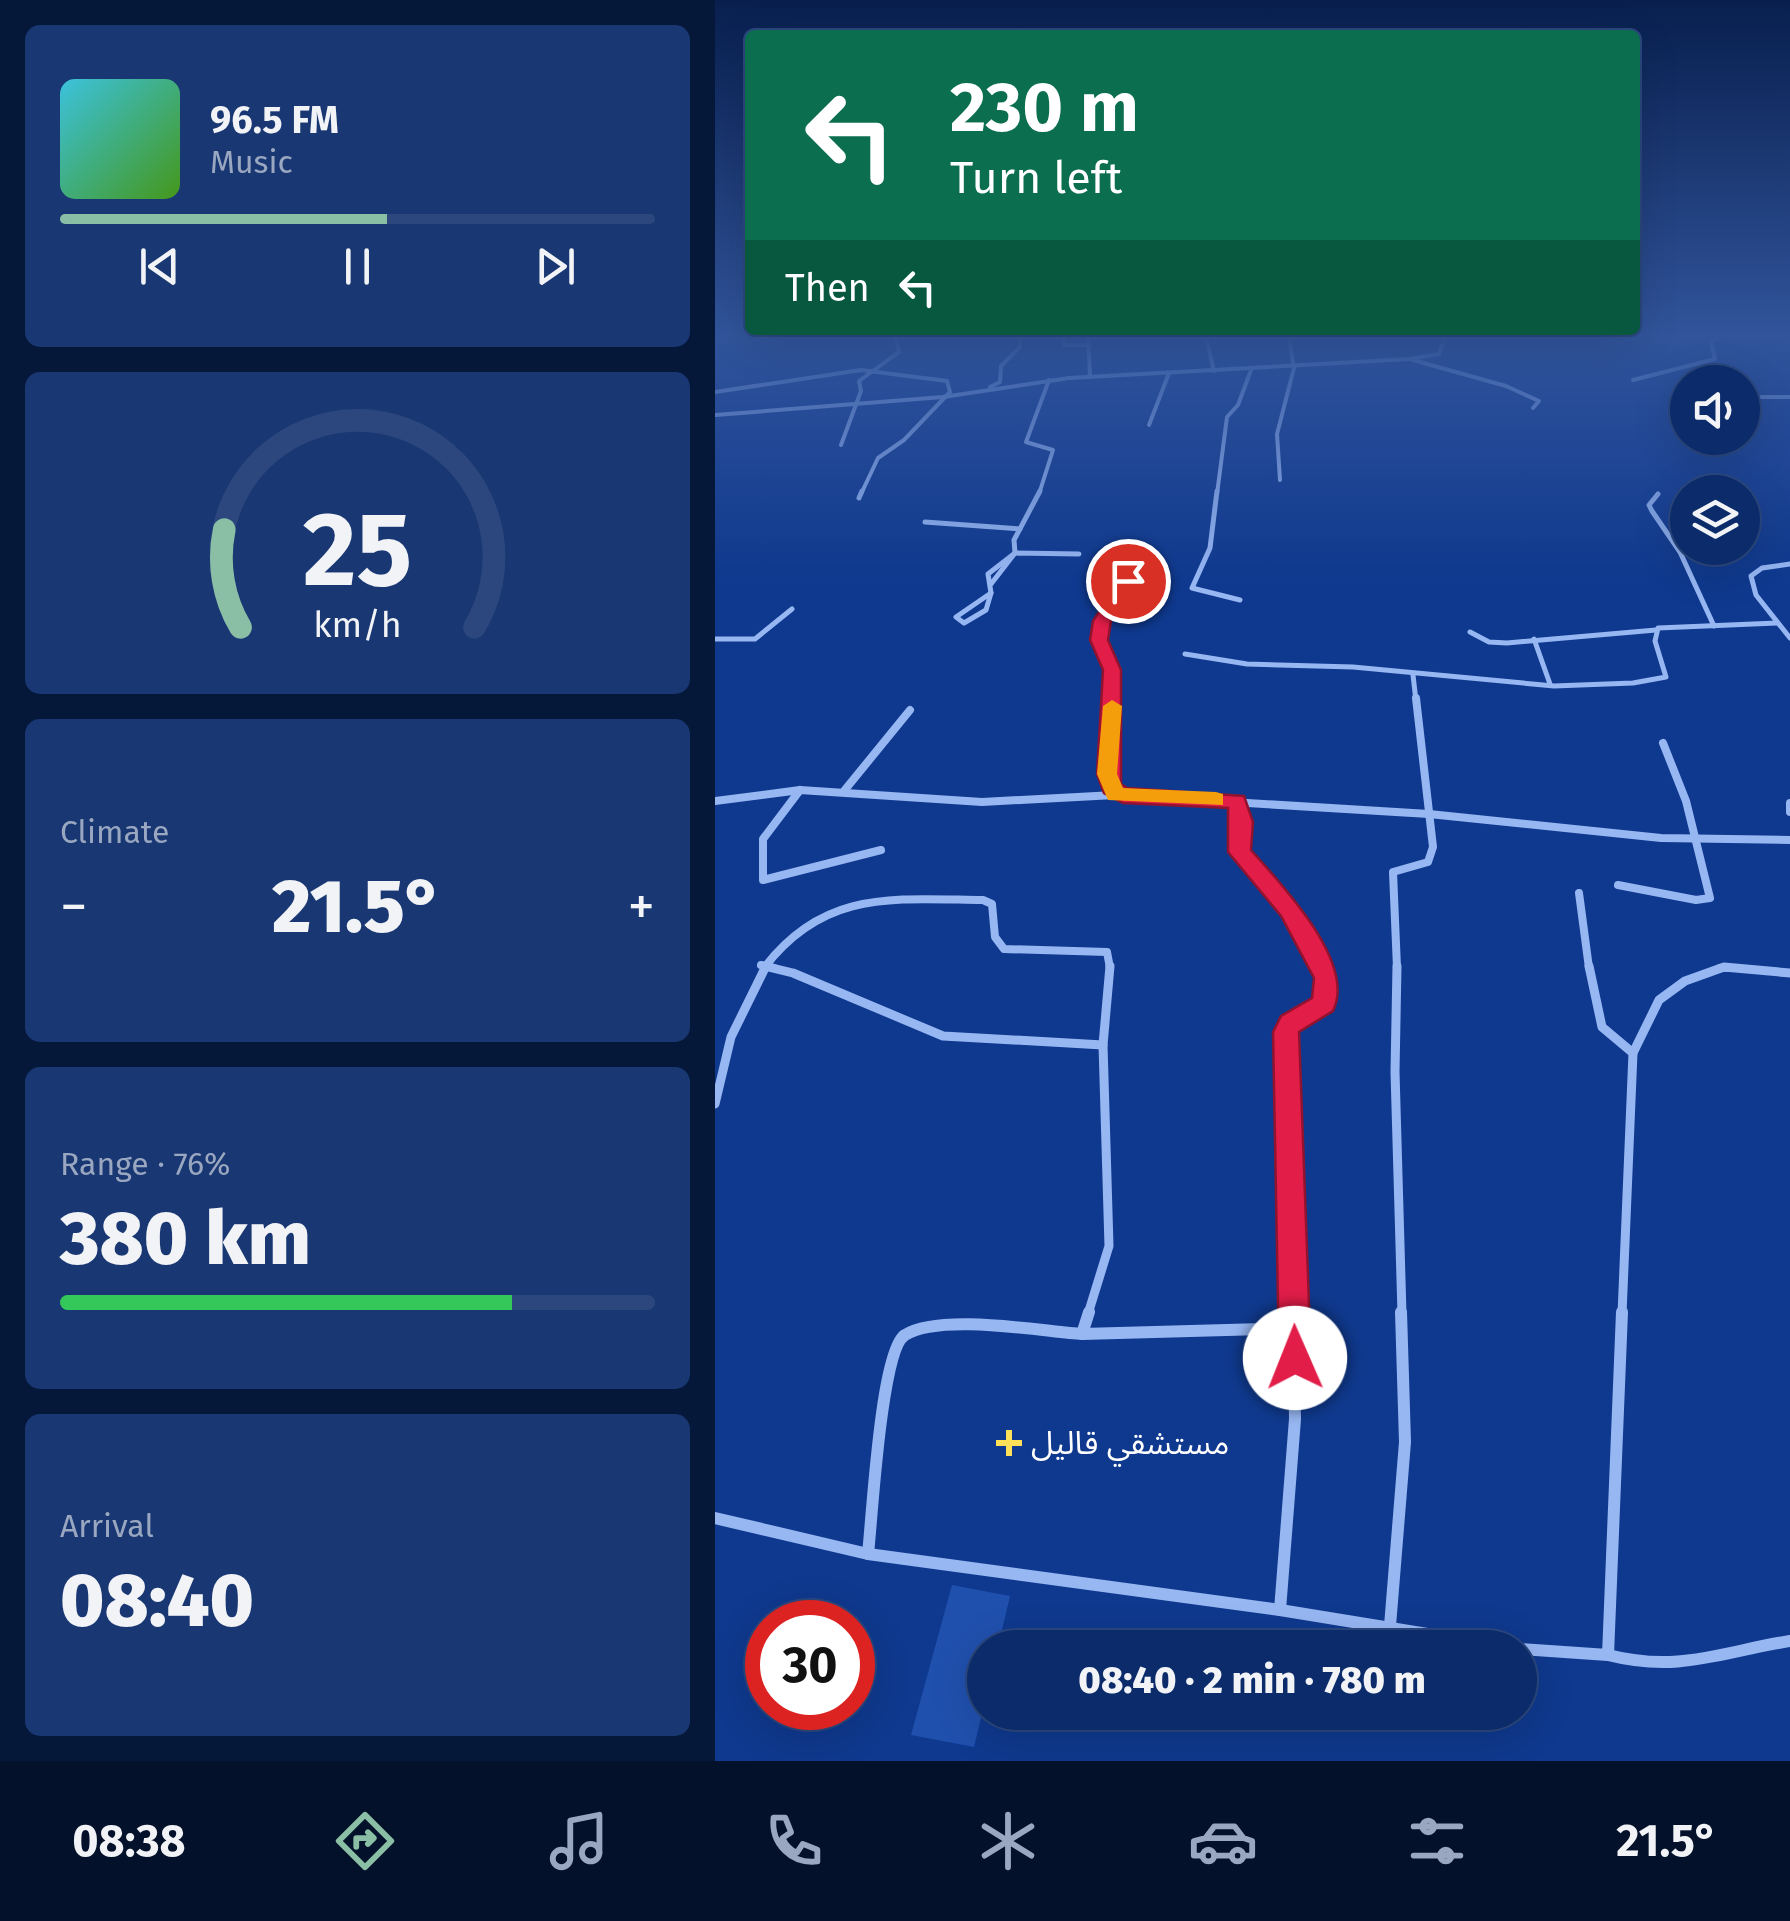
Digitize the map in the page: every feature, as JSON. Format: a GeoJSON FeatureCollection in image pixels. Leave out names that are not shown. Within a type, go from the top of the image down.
{"type":"FeatureCollection","features":[{"type":"Feature","properties":{"kind":"street"},"geometry":{"type":"LineString","coordinates":[[841,445],[850,415]]}},
{"type":"Feature","properties":{"kind":"street"},"geometry":{"type":"LineString","coordinates":[[859,498],[878,458],[907,438],[928,415]]}},
{"type":"Feature","properties":{"kind":"street"},"geometry":{"type":"LineString","coordinates":[[989,574],[992,588],[991,606],[976,619],[964,622],[956,617],[992,588],[1004,572],[1015,552],[1014,540],[1040,492],[1052,453],[1047,446],[1026,442],[1036,415]]}},
{"type":"Feature","properties":{"kind":"street"},"geometry":{"type":"LineString","coordinates":[[1149,425],[1153,415]]}},
{"type":"Feature","properties":{"kind":"street"},"geometry":{"type":"LineString","coordinates":[[1229,415],[1210,548],[1193,586],[1198,593],[1239,600]]}},
{"type":"Feature","properties":{"kind":"street"},"geometry":{"type":"LineString","coordinates":[[1279,415],[1274,455],[1279,480]]}},
{"type":"Feature","properties":{"kind":"street"},"geometry":{"type":"LineString","coordinates":[[1658,494],[1649,504],[1652,514],[1680,553],[1694,594],[1714,626]]}},
{"type":"Feature","properties":{"kind":"street"},"geometry":{"type":"LineString","coordinates":[[925,522],[1020,529]]}},
{"type":"Feature","properties":{"kind":"street"},"geometry":{"type":"LineString","coordinates":[[989,574],[1015,552],[1079,554]]}},
{"type":"Feature","properties":{"kind":"street"},"geometry":{"type":"LineString","coordinates":[[1790,564],[1762,568],[1751,576],[1756,595],[1790,638]]}},
{"type":"Feature","properties":{"kind":"street"},"geometry":{"type":"LineString","coordinates":[[989,574],[1004,572]]}},
{"type":"Feature","properties":{"kind":"street"},"geometry":{"type":"LineString","coordinates":[[1115,795],[1107,774],[1112,670],[1099,640],[1102,621],[1128,581]]}},
{"type":"Feature","properties":{"kind":"street"},"geometry":{"type":"LineString","coordinates":[[715,639],[755,639],[792,609]]}},
{"type":"Feature","properties":{"kind":"street"},"geometry":{"type":"LineString","coordinates":[[1471,632],[1498,643],[1777,623]]}},
{"type":"Feature","properties":{"kind":"street"},"geometry":{"type":"LineString","coordinates":[[1185,654],[1236,664],[1337,666],[1550,684],[1664,678],[1656,630]]}},
{"type":"Feature","properties":{"kind":"street"},"geometry":{"type":"LineString","coordinates":[[1535,639],[1550,684]]}},
{"type":"Feature","properties":{"kind":"street"},"geometry":{"type":"LineString","coordinates":[[1391,1626],[1405,1442],[1395,1072],[1398,933],[1393,872],[1428,862],[1433,847],[1413,675]]}},
{"type":"Feature","properties":{"kind":"street"},"geometry":{"type":"LineString","coordinates":[[844,791],[910,710]]}},
{"type":"Feature","properties":{"kind":"street"},"geometry":{"type":"LineString","coordinates":[[1618,884],[1663,896],[1710,898],[1663,743]]}},
{"type":"Feature","properties":{"kind":"street"},"geometry":{"type":"LineString","coordinates":[[800,790],[763,840],[763,880],[881,850]]}},
{"type":"Feature","properties":{"kind":"street"},"geometry":{"type":"LineString","coordinates":[[715,801],[800,790],[982,802],[1115,795],[1429,814],[1515,827],[1695,840],[1790,840]]}},
{"type":"Feature","properties":{"kind":"street"},"geometry":{"type":"LineString","coordinates":[[1237,801],[1242,822],[1239,852],[1290,910],[1327,977],[1325,1004],[1290,1024],[1286,1032],[1295,1419],[1280,1610]]}},
{"type":"Feature","properties":{"kind":"street"},"geometry":{"type":"LineString","coordinates":[[1790,803],[1790,812]]}},
{"type":"Feature","properties":{"kind":"street"},"geometry":{"type":"LineString","coordinates":[[1579,893],[1591,960],[1594,1012],[1601,1026],[1633,1053]]}},
{"type":"Feature","properties":{"kind":"street"},"geometry":{"type":"LineString","coordinates":[[715,1104],[750,983],[761,965],[779,944],[843,908],[869,901],[983,900],[995,911],[995,937],[1004,949],[1107,952],[1111,958],[1103,1045],[1109,1246],[1082,1334]]}},
{"type":"Feature","properties":{"kind":"street"},"geometry":{"type":"LineString","coordinates":[[761,965],[793,973],[820,988],[943,1036],[1103,1045]]}},
{"type":"Feature","properties":{"kind":"street"},"geometry":{"type":"LineString","coordinates":[[1608,1655],[1633,1053],[1659,1000],[1685,982],[1724,968],[1790,973]]}},
{"type":"Feature","properties":{"kind":"street"},"geometry":{"type":"LineString","coordinates":[[868,1554],[887,1374],[893,1346],[904,1334],[934,1328],[1082,1334],[1295,1328]]}},
{"type":"Feature","properties":{"kind":"street"},"geometry":{"type":"LineString","coordinates":[[718,1522],[868,1554],[1414,1630]]}},
{"type":"Feature","properties":{"kind":"street"},"geometry":{"type":"LineString","coordinates":[[1537,1650],[1608,1655],[1645,1667],[1699,1666],[1790,1641]]}},
{"type":"Feature","properties":{"kind":"shaded area"},"geometry":{"type":"Polygon","coordinates":[[[952,1585],[1010,1596],[1002,1630],[967,1630],[967,1730],[978,1730],[974,1747],[911,1735],[952,1585]]]}},
{"type":"Feature","properties":{"kind":"slow traffic"},"geometry":{"type":"LineString","coordinates":[[1112,706],[1107,774],[1115,795],[1216,799]]}},
{"type":"Feature","properties":{"kind":"place","name":"مستشقي قاليل"},"geometry":{"type":"Point","coordinates":[1009,1443]}},
{"type":"Feature","properties":{"kind":"route"},"geometry":{"type":"LineString","coordinates":[[1128,581],[1102,621],[1099,640],[1113,681],[1107,774],[1111,788],[1115,795],[1123,796],[1237,801],[1242,822],[1239,852],[1290,910],[1327,977],[1325,1004],[1290,1024],[1286,1032],[1295,1358]]}}]}
